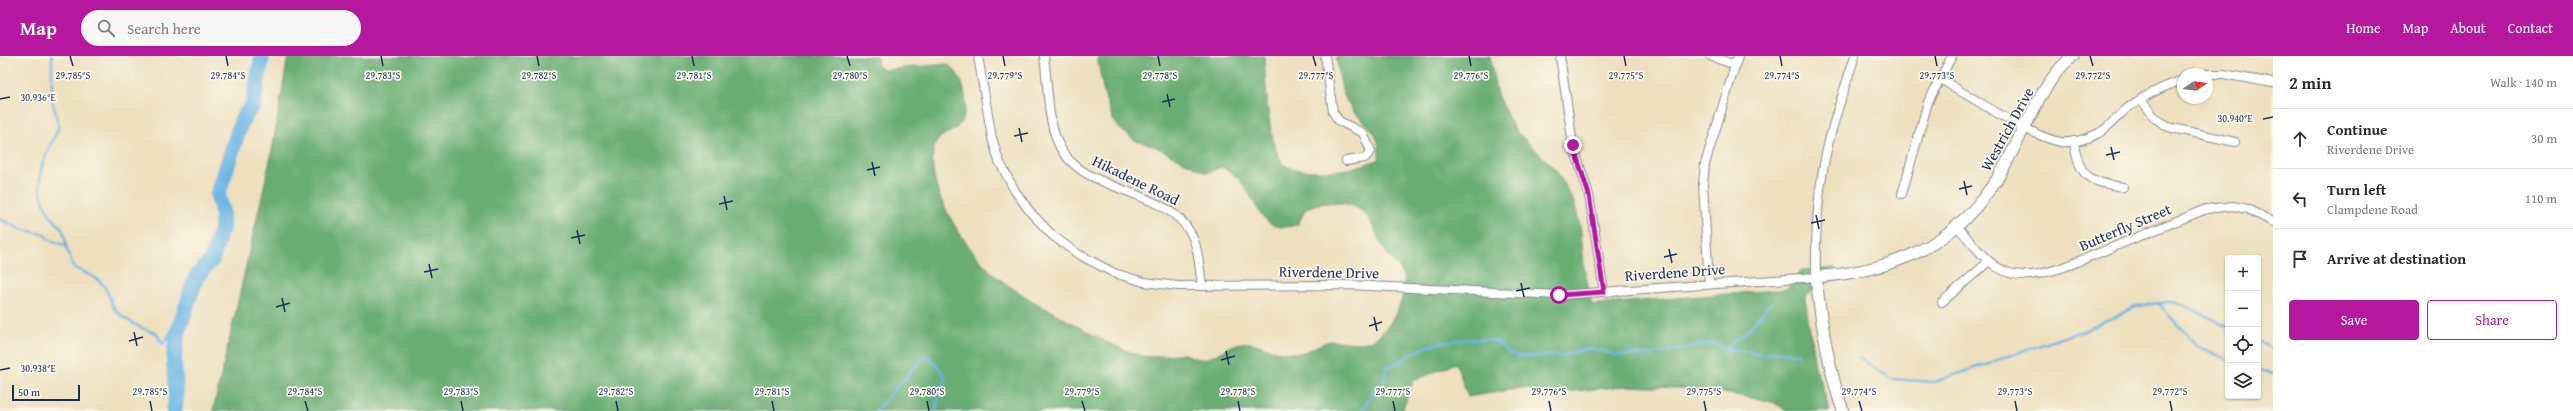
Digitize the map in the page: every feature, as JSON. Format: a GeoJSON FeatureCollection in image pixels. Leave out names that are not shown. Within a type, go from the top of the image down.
{"type":"FeatureCollection","features":[{"type":"Feature","properties":{"kind":"street","name":"Riverdene Drive"},"geometry":{"type":"LineString","coordinates":[[978,56],[986,111],[999,161],[1015,191],[1053,236],[1078,254],[1114,272],[1144,282],[1178,286],[1348,285],[1559,295],[1816,278]]}},
{"type":"Feature","properties":{"kind":"street","name":"Hikadene Road"},"geometry":{"type":"LineString","coordinates":[[1044,56],[1054,126],[1059,144],[1069,158],[1086,173],[1159,205],[1179,218],[1190,232],[1197,247],[1202,285]]}},
{"type":"Feature","properties":{"kind":"street"},"geometry":{"type":"LineString","coordinates":[[1325,56],[1333,112],[1339,121],[1363,133],[1371,151],[1365,158],[1346,161]]}},
{"type":"Feature","properties":{"kind":"street"},"geometry":{"type":"LineString","coordinates":[[1560,56],[1573,145],[1589,195],[1604,292]]}},
{"type":"Feature","properties":{"kind":"street"},"geometry":{"type":"LineString","coordinates":[[1710,56],[1735,65]]}},
{"type":"Feature","properties":{"kind":"street"},"geometry":{"type":"LineString","coordinates":[[1709,284],[1704,178],[1705,164],[1738,56]]}},
{"type":"Feature","properties":{"kind":"street"},"geometry":{"type":"LineString","coordinates":[[1843,411],[1834,387],[1821,327],[1816,278],[1816,238],[1823,171],[1829,141],[1855,56]]}},
{"type":"Feature","properties":{"kind":"street"},"geometry":{"type":"LineString","coordinates":[[1902,194],[1919,128],[1928,102],[1952,56]]}},
{"type":"Feature","properties":{"kind":"street","name":"Westrich Drive"},"geometry":{"type":"LineString","coordinates":[[1816,278],[1854,274],[1906,259],[1958,227],[1991,188],[2051,80],[2073,56]]}},
{"type":"Feature","properties":{"kind":"street"},"geometry":{"type":"LineString","coordinates":[[2213,74],[2223,74],[2273,82]]}},
{"type":"Feature","properties":{"kind":"street"},"geometry":{"type":"LineString","coordinates":[[1940,79],[2051,140],[2074,142],[2098,133],[2141,100],[2165,86],[2177,82]]}},
{"type":"Feature","properties":{"kind":"street"},"geometry":{"type":"LineString","coordinates":[[2141,100],[2156,119],[2168,127],[2235,142]]}},
{"type":"Feature","properties":{"kind":"street"},"geometry":{"type":"LineString","coordinates":[[2074,142],[2079,167],[2085,175],[2098,183],[2123,187]]}},
{"type":"Feature","properties":{"kind":"street","name":"Butterfly Street"},"geometry":{"type":"LineString","coordinates":[[1958,227],[1988,262],[2002,271],[2023,277],[2047,273],[2196,212],[2217,207],[2248,209],[2273,222]]}},
{"type":"Feature","properties":{"kind":"street"},"geometry":{"type":"LineString","coordinates":[[1942,302],[1988,262]]}},
{"type":"Feature","properties":{"kind":"green space"},"geometry":{"type":"Polygon","coordinates":[[[288,56],[877,56],[877,66],[884,70],[947,64],[953,69],[962,84],[965,111],[958,126],[937,141],[933,152],[932,164],[934,177],[941,199],[954,225],[972,251],[992,272],[1018,292],[1115,346],[1148,357],[1182,354],[1203,359],[1213,356],[1232,346],[1243,343],[1255,344],[1275,351],[1299,353],[1331,341],[1360,343],[1370,341],[1377,337],[1391,322],[1401,303],[1404,284],[1403,275],[1381,244],[1370,220],[1365,213],[1358,208],[1341,203],[1314,205],[1306,208],[1298,224],[1283,227],[1272,224],[1263,217],[1243,184],[1233,174],[1221,167],[1207,173],[1154,146],[1136,141],[1120,129],[1114,122],[1104,94],[1097,56],[1264,56],[1271,132],[1280,158],[1286,166],[1293,169],[1333,171],[1364,165],[1379,159],[1379,148],[1374,133],[1354,112],[1346,100],[1339,75],[1336,56],[1490,56],[1497,95],[1514,129],[1555,169],[1574,202],[1581,230],[1584,267],[1592,305],[1787,289],[1801,270],[1836,268],[1805,298],[1815,366],[1830,411],[1788,411],[1773,402],[1702,389],[1628,386],[1554,393],[1522,388],[1468,397],[1456,363],[1413,381],[1402,411],[213,411],[271,156],[288,56]]]}},
{"type":"Feature","properties":{"kind":"waterway"},"geometry":{"type":"LineString","coordinates":[[52,56],[52,100],[59,126],[42,166],[40,186],[47,210],[50,216],[61,228],[66,246]]}},
{"type":"Feature","properties":{"kind":"waterway"},"geometry":{"type":"LineString","coordinates":[[174,411],[176,400],[174,357],[177,335],[196,277],[212,260],[222,227],[222,212],[218,195],[242,119],[253,105],[262,56]]}},
{"type":"Feature","properties":{"kind":"waterway"},"geometry":{"type":"LineString","coordinates":[[0,219],[20,229],[44,234],[48,239],[66,246],[73,267],[98,280],[108,293],[113,306],[121,315],[132,323],[156,333],[163,344],[184,311]]}},
{"type":"Feature","properties":{"kind":"waterway"},"geometry":{"type":"LineString","coordinates":[[1859,358],[1892,379],[1934,382],[2087,329],[2138,306],[2174,301],[2225,325]]}},
{"type":"Feature","properties":{"kind":"waterway"},"geometry":{"type":"LineString","coordinates":[[1728,347],[1745,333],[1771,303]]}},
{"type":"Feature","properties":{"kind":"waterway"},"geometry":{"type":"LineString","coordinates":[[2158,303],[2196,345],[2225,359]]}},
{"type":"Feature","properties":{"kind":"waterway"},"geometry":{"type":"LineString","coordinates":[[1361,411],[1373,393],[1382,388],[1387,367],[1425,347],[1456,340],[1478,339],[1497,341],[1505,350],[1516,356],[1562,356],[1590,348],[1617,355],[1650,355],[1713,343],[1723,348],[1765,354],[1776,352],[1799,354]]}},
{"type":"Feature","properties":{"kind":"waterway"},"geometry":{"type":"LineString","coordinates":[[2261,343],[2273,350]]}},
{"type":"Feature","properties":{"kind":"waterway"},"geometry":{"type":"LineString","coordinates":[[875,411],[926,355],[937,365],[945,378],[937,400],[936,411]]}},
{"type":"Feature","properties":{"kind":"waterway"},"geometry":{"type":"LineString","coordinates":[[2261,371],[2273,373]]}},
{"type":"Feature","properties":{"kind":"route"},"geometry":{"type":"LineString","coordinates":[[1559,295],[1604,292],[1589,195],[1573,145]]}}]}
